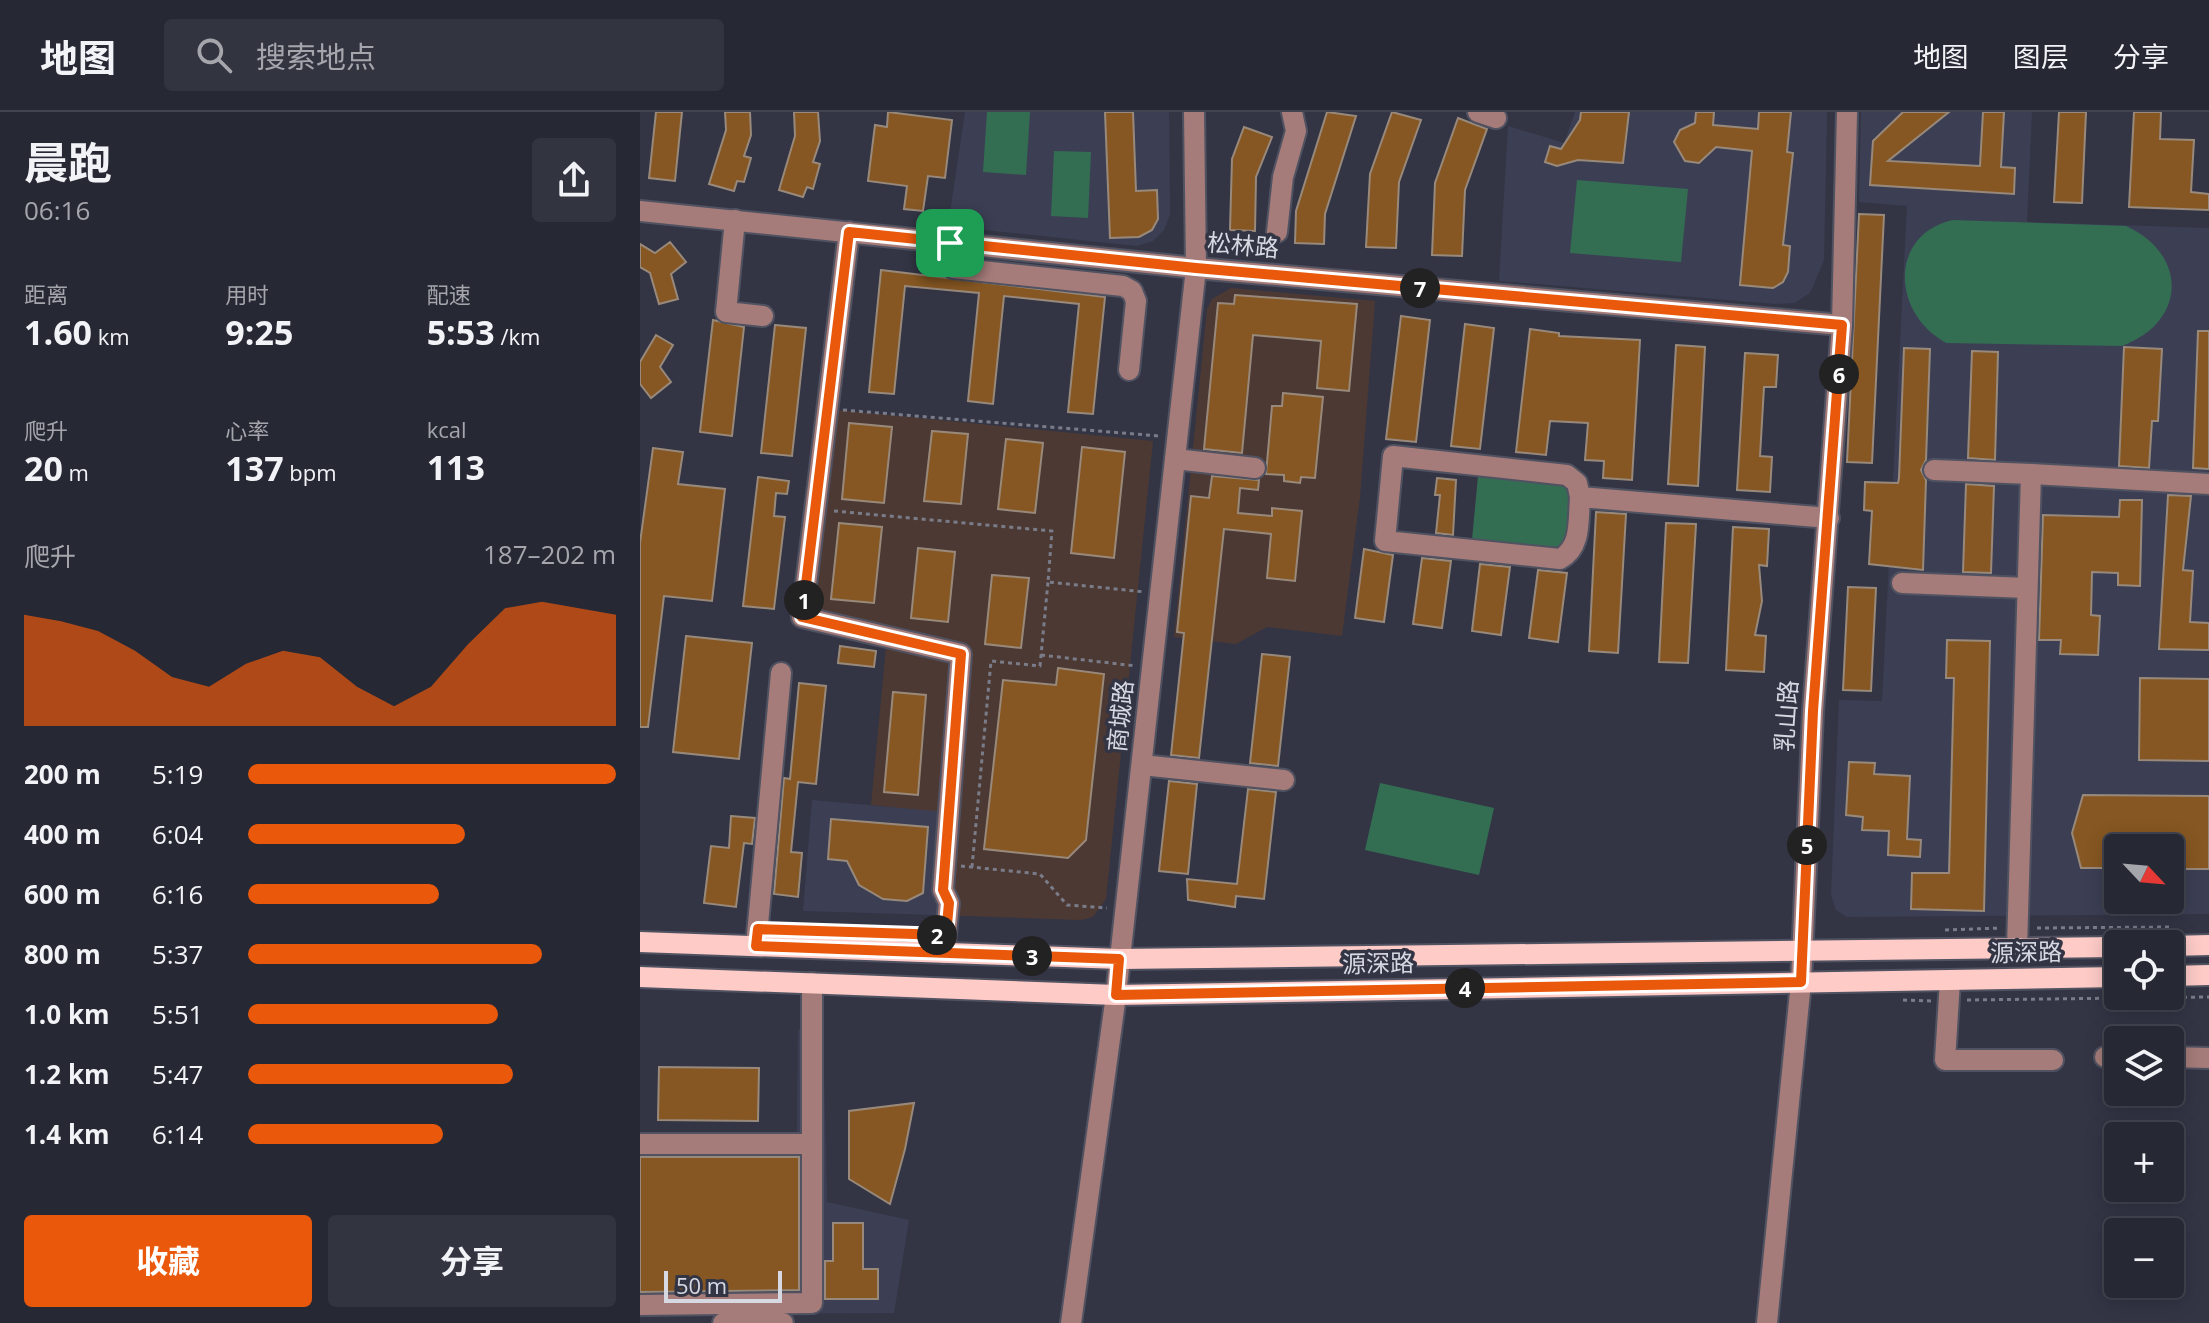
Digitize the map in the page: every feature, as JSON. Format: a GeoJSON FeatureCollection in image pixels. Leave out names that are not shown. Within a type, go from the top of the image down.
{"type":"FeatureCollection","features":[{"type":"Feature","properties":{"kind":"main road","name":"源深路"},"geometry":{"type":"LineString","coordinates":[[640,942],[1119,959],[1802,951],[2018,938],[2104,946]]}},
{"type":"Feature","properties":{"kind":"main road"},"geometry":{"type":"LineString","coordinates":[[2184,939],[2209,945]]}},
{"type":"Feature","properties":{"kind":"main road"},"geometry":{"type":"LineString","coordinates":[[2184,976],[2209,975]]}},
{"type":"Feature","properties":{"kind":"main road","name":"源深路"},"geometry":{"type":"LineString","coordinates":[[640,977],[1116,995],[2104,977]]}},
{"type":"Feature","properties":{"kind":"street","name":"商城路"},"geometry":{"type":"LineString","coordinates":[[1071,1323],[1116,995],[1196,268],[1194,112]]}},
{"type":"Feature","properties":{"kind":"street"},"geometry":{"type":"LineString","coordinates":[[1277,232],[1283,177],[1296,131],[1292,112]]}},
{"type":"Feature","properties":{"kind":"street","name":"乳山路"},"geometry":{"type":"LineString","coordinates":[[1767,1323],[1801,982],[1813,711],[1842,325],[1847,112]]}},
{"type":"Feature","properties":{"kind":"street","name":"松林路"},"geometry":{"type":"LineString","coordinates":[[640,211],[1196,268],[1842,325]]}},
{"type":"Feature","properties":{"kind":"street"},"geometry":{"type":"LineString","coordinates":[[735,220],[726,312],[763,316]]}},
{"type":"Feature","properties":{"kind":"street"},"geometry":{"type":"LineString","coordinates":[[849,232],[802,617],[961,654],[943,890],[949,903],[944,953]]}},
{"type":"Feature","properties":{"kind":"street"},"geometry":{"type":"LineString","coordinates":[[950,243],[947,261],[953,268],[1123,286],[1132,291],[1136,301],[1129,370]]}},
{"type":"Feature","properties":{"kind":"street"},"geometry":{"type":"LineString","coordinates":[[1393,456],[1567,475],[1577,483],[1580,497],[1576,543],[1569,554],[1560,559],[1385,541],[1393,456]]}},
{"type":"Feature","properties":{"kind":"street"},"geometry":{"type":"LineString","coordinates":[[1175,459],[1255,468]]}},
{"type":"Feature","properties":{"kind":"street"},"geometry":{"type":"LineString","coordinates":[[1934,470],[2209,484]]}},
{"type":"Feature","properties":{"kind":"street"},"geometry":{"type":"LineString","coordinates":[[2018,938],[2031,474]]}},
{"type":"Feature","properties":{"kind":"street"},"geometry":{"type":"LineString","coordinates":[[1580,497],[1829,518]]}},
{"type":"Feature","properties":{"kind":"street"},"geometry":{"type":"LineString","coordinates":[[1902,583],[2027,588]]}},
{"type":"Feature","properties":{"kind":"street"},"geometry":{"type":"LineString","coordinates":[[756,946],[781,673]]}},
{"type":"Feature","properties":{"kind":"street"},"geometry":{"type":"LineString","coordinates":[[1142,765],[1284,780]]}},
{"type":"Feature","properties":{"kind":"street"},"geometry":{"type":"LineString","coordinates":[[1950,981],[1945,1060],[2053,1060]]}},
{"type":"Feature","properties":{"kind":"street"},"geometry":{"type":"LineString","coordinates":[[640,1305],[812,1303],[812,983]]}},
{"type":"Feature","properties":{"kind":"street"},"geometry":{"type":"LineString","coordinates":[[2184,1057],[2209,1058]]}},
{"type":"Feature","properties":{"kind":"street"},"geometry":{"type":"LineString","coordinates":[[640,1144],[811,1144]]}},
{"type":"Feature","properties":{"kind":"street"},"geometry":{"type":"LineString","coordinates":[[723,1323],[783,1323]]}},
{"type":"Feature","properties":{"kind":"path"},"geometry":{"type":"LineString","coordinates":[[828,409],[1177,438]]}},
{"type":"Feature","properties":{"kind":"path"},"geometry":{"type":"LineString","coordinates":[[815,510],[1052,531],[1040,666],[991,661],[972,867]]}},
{"type":"Feature","properties":{"kind":"path"},"geometry":{"type":"LineString","coordinates":[[1048,582],[1160,593]]}},
{"type":"Feature","properties":{"kind":"path"},"geometry":{"type":"LineString","coordinates":[[1041,655],[1152,668]]}},
{"type":"Feature","properties":{"kind":"path"},"geometry":{"type":"LineString","coordinates":[[945,865],[1040,874],[1067,905],[1125,909]]}},
{"type":"Feature","properties":{"kind":"path"},"geometry":{"type":"LineString","coordinates":[[1937,930],[2018,938],[2104,937]]}},
{"type":"Feature","properties":{"kind":"shaded area"},"geometry":{"type":"Polygon","coordinates":[[[965,112],[1169,112],[1170,215],[1164,230],[1153,241],[1137,246],[948,226],[965,112]]]}},
{"type":"Feature","properties":{"kind":"shaded area"},"geometry":{"type":"Polygon","coordinates":[[[1575,112],[1827,112],[1824,260],[1810,293],[1794,303],[1776,304],[1499,281],[1508,126],[1564,143],[1575,112]]]}},
{"type":"Feature","properties":{"kind":"shaded area"},"geometry":{"type":"Polygon","coordinates":[[[1861,112],[2032,112],[2027,222],[2209,228],[2209,914],[1847,917],[1836,910],[1831,895],[1839,700],[1882,701],[1907,206],[1859,202],[1861,112]]]}},
{"type":"Feature","properties":{"kind":"shaded area"},"geometry":{"type":"Polygon","coordinates":[[[1231,288],[1375,301],[1360,497],[1342,636],[1267,627],[1236,644],[1174,637],[1207,309],[1212,299],[1231,288]]]}},
{"type":"Feature","properties":{"kind":"shaded area"},"geometry":{"type":"Polygon","coordinates":[[[828,409],[1153,441],[1106,899],[1093,917],[1081,920],[937,915],[945,813],[871,805],[886,647],[801,628],[828,409]]]}},
{"type":"Feature","properties":{"kind":"shaded area"},"geometry":{"type":"Polygon","coordinates":[[[812,800],[945,812],[937,915],[803,911],[812,800]]]}},
{"type":"Feature","properties":{"kind":"shaded area"},"geometry":{"type":"Polygon","coordinates":[[[798,1030],[823,1030],[827,1202],[909,1220],[894,1313],[640,1314],[640,1133],[797,1134],[798,1030]]]}},
{"type":"Feature","properties":{"kind":"green space"},"geometry":{"type":"Polygon","coordinates":[[[987,112],[1030,112],[1026,175],[983,172],[987,112]]]}},
{"type":"Feature","properties":{"kind":"green space"},"geometry":{"type":"Polygon","coordinates":[[[1054,151],[1091,152],[1088,218],[1051,216],[1054,151]]]}},
{"type":"Feature","properties":{"kind":"green space"},"geometry":{"type":"Polygon","coordinates":[[[1577,180],[1688,189],[1681,262],[1570,253],[1577,180]]]}},
{"type":"Feature","properties":{"kind":"green space"},"geometry":{"type":"Polygon","coordinates":[[[1953,220],[2126,226],[2146,238],[2161,253],[2169,270],[2172,288],[2168,305],[2159,321],[2143,335],[2122,346],[1946,343],[1928,330],[1915,313],[1907,295],[1905,276],[1908,257],[1917,241],[1932,228],[1953,220]]]}},
{"type":"Feature","properties":{"kind":"green space"},"geometry":{"type":"Polygon","coordinates":[[[1479,466],[1577,483],[1569,554],[1471,550],[1479,466]]]}},
{"type":"Feature","properties":{"kind":"green space"},"geometry":{"type":"Polygon","coordinates":[[[1380,783],[1494,808],[1479,875],[1365,850],[1380,783]]]}},
{"type":"Feature","properties":{"kind":"building"},"geometry":{"type":"Polygon","coordinates":[[[656,112],[682,112],[675,181],[649,178],[656,112]]]}},
{"type":"Feature","properties":{"kind":"building"},"geometry":{"type":"Polygon","coordinates":[[[725,112],[750,112],[751,135],[744,156],[751,158],[744,182],[737,181],[734,191],[709,184],[726,130],[725,112]]]}},
{"type":"Feature","properties":{"kind":"building"},"geometry":{"type":"Polygon","coordinates":[[[794,112],[818,112],[820,141],[813,162],[820,164],[813,189],[807,187],[803,197],[779,190],[795,136],[794,112]]]}},
{"type":"Feature","properties":{"kind":"building"},"geometry":{"type":"Polygon","coordinates":[[[888,112],[952,120],[945,178],[928,176],[923,211],[904,209],[907,186],[868,181],[875,125],[887,127],[888,112]]]}},
{"type":"Feature","properties":{"kind":"building"},"geometry":{"type":"Polygon","coordinates":[[[1105,112],[1133,112],[1136,191],[1157,190],[1158,219],[1152,230],[1139,237],[1110,238],[1105,112]]]}},
{"type":"Feature","properties":{"kind":"building"},"geometry":{"type":"Polygon","coordinates":[[[1327,112],[1356,116],[1325,214],[1324,244],[1295,243],[1296,211],[1327,112]]]}},
{"type":"Feature","properties":{"kind":"building"},"geometry":{"type":"Polygon","coordinates":[[[1392,112],[1421,120],[1399,182],[1396,248],[1366,247],[1370,174],[1392,112]]]}},
{"type":"Feature","properties":{"kind":"building"},"geometry":{"type":"Polygon","coordinates":[[[1581,112],[1629,112],[1623,163],[1578,160],[1557,166],[1545,162],[1550,146],[1561,149],[1580,120],[1581,112]]]}},
{"type":"Feature","properties":{"kind":"building"},"geometry":{"type":"Polygon","coordinates":[[[1696,112],[1714,112],[1713,125],[1758,129],[1759,112],[1791,112],[1787,152],[1793,153],[1783,245],[1790,246],[1788,272],[1783,282],[1773,288],[1740,285],[1752,151],[1716,147],[1699,163],[1685,161],[1674,142],[1680,130],[1695,123],[1696,112]]]}},
{"type":"Feature","properties":{"kind":"building"},"geometry":{"type":"Polygon","coordinates":[[[1903,112],[1949,112],[1888,161],[1980,166],[1983,112],[2004,112],[2001,167],[2015,168],[2014,194],[1870,185],[1873,141],[1903,112]]]}},
{"type":"Feature","properties":{"kind":"building"},"geometry":{"type":"Polygon","coordinates":[[[2059,112],[2086,112],[2082,203],[2054,202],[2059,112]]]}},
{"type":"Feature","properties":{"kind":"building"},"geometry":{"type":"Polygon","coordinates":[[[2134,112],[2161,112],[2160,139],[2194,140],[2191,192],[2209,194],[2209,210],[2129,207],[2134,112]]]}},
{"type":"Feature","properties":{"kind":"building"},"geometry":{"type":"Polygon","coordinates":[[[1458,118],[1487,129],[1465,190],[1462,256],[1432,255],[1435,183],[1458,118]]]}},
{"type":"Feature","properties":{"kind":"building"},"geometry":{"type":"Polygon","coordinates":[[[1244,127],[1272,137],[1256,177],[1255,231],[1230,230],[1232,159],[1244,127]]]}},
{"type":"Feature","properties":{"kind":"building"},"geometry":{"type":"Polygon","coordinates":[[[1859,214],[1884,215],[1872,463],[1847,462],[1859,214]]]}},
{"type":"Feature","properties":{"kind":"building"},"geometry":{"type":"Polygon","coordinates":[[[670,242],[686,262],[671,274],[678,299],[659,304],[650,273],[640,267],[640,244],[655,253],[670,242]]]}},
{"type":"Feature","properties":{"kind":"building"},"geometry":{"type":"Polygon","coordinates":[[[881,270],[1105,297],[1093,414],[1068,412],[1079,304],[1004,296],[993,404],[968,401],[979,293],[905,286],[894,394],[869,392],[881,270]]]}},
{"type":"Feature","properties":{"kind":"building"},"geometry":{"type":"Polygon","coordinates":[[[1235,295],[1357,304],[1349,391],[1317,388],[1321,341],[1253,335],[1242,453],[1204,449],[1218,303],[1234,304],[1235,295]]]}},
{"type":"Feature","properties":{"kind":"building"},"geometry":{"type":"Polygon","coordinates":[[[1401,316],[1430,320],[1416,442],[1386,439],[1401,316]]]}},
{"type":"Feature","properties":{"kind":"building"},"geometry":{"type":"Polygon","coordinates":[[[713,320],[744,327],[732,436],[700,432],[713,320]]]}},
{"type":"Feature","properties":{"kind":"building"},"geometry":{"type":"Polygon","coordinates":[[[1465,324],[1494,328],[1480,449],[1451,446],[1465,324]]]}},
{"type":"Feature","properties":{"kind":"building"},"geometry":{"type":"Polygon","coordinates":[[[775,325],[806,328],[792,456],[761,453],[775,325]]]}},
{"type":"Feature","properties":{"kind":"building"},"geometry":{"type":"Polygon","coordinates":[[[1530,329],[1559,333],[1559,336],[1640,340],[1632,480],[1603,478],[1604,461],[1585,460],[1588,423],[1550,421],[1546,455],[1516,452],[1530,329]]]}},
{"type":"Feature","properties":{"kind":"building"},"geometry":{"type":"Polygon","coordinates":[[[2198,331],[2209,331],[2209,469],[2193,468],[2198,331]]]}},
{"type":"Feature","properties":{"kind":"building"},"geometry":{"type":"Polygon","coordinates":[[[656,335],[673,345],[660,367],[671,382],[651,398],[640,384],[640,362],[656,335]]]}},
{"type":"Feature","properties":{"kind":"building"},"geometry":{"type":"Polygon","coordinates":[[[1676,345],[1705,347],[1698,486],[1668,484],[1676,345]]]}},
{"type":"Feature","properties":{"kind":"building"},"geometry":{"type":"Polygon","coordinates":[[[2124,347],[2162,349],[2158,421],[2152,421],[2149,468],[2119,466],[2124,347]]]}},
{"type":"Feature","properties":{"kind":"building"},"geometry":{"type":"Polygon","coordinates":[[[1904,348],[1930,349],[1926,460],[1921,470],[1926,480],[1923,570],[1869,564],[1872,511],[1864,510],[1865,482],[1898,483],[1904,348]]]}},
{"type":"Feature","properties":{"kind":"building"},"geometry":{"type":"Polygon","coordinates":[[[1972,351],[1998,352],[1995,460],[1968,458],[1972,351]]]}},
{"type":"Feature","properties":{"kind":"building"},"geometry":{"type":"Polygon","coordinates":[[[1745,353],[1778,355],[1776,387],[1764,387],[1760,456],[1772,457],[1770,492],[1737,490],[1745,353]]]}},
{"type":"Feature","properties":{"kind":"building"},"geometry":{"type":"Polygon","coordinates":[[[1283,393],[1323,397],[1315,478],[1301,477],[1300,483],[1284,481],[1284,475],[1266,474],[1272,406],[1282,406],[1283,393]]]}},
{"type":"Feature","properties":{"kind":"building"},"geometry":{"type":"Polygon","coordinates":[[[849,423],[892,427],[884,503],[842,499],[849,423]]]}},
{"type":"Feature","properties":{"kind":"building"},"geometry":{"type":"Polygon","coordinates":[[[932,431],[968,434],[961,504],[924,501],[932,431]]]}},
{"type":"Feature","properties":{"kind":"building"},"geometry":{"type":"Polygon","coordinates":[[[1006,439],[1043,443],[1035,513],[998,509],[1006,439]]]}},
{"type":"Feature","properties":{"kind":"building"},"geometry":{"type":"Polygon","coordinates":[[[1082,447],[1125,452],[1114,558],[1071,553],[1082,447]]]}},
{"type":"Feature","properties":{"kind":"building"},"geometry":{"type":"Polygon","coordinates":[[[653,448],[683,452],[678,484],[725,489],[712,601],[664,596],[648,727],[640,727],[640,543],[653,448]]]}},
{"type":"Feature","properties":{"kind":"building"},"geometry":{"type":"Polygon","coordinates":[[[1212,476],[1259,480],[1258,490],[1240,488],[1238,513],[1272,516],[1272,508],[1302,511],[1295,581],[1267,578],[1271,534],[1224,529],[1199,758],[1171,755],[1184,633],[1177,632],[1191,496],[1209,498],[1212,476]]]}},
{"type":"Feature","properties":{"kind":"building"},"geometry":{"type":"Polygon","coordinates":[[[758,477],[789,481],[787,494],[776,493],[774,516],[785,517],[774,609],[743,606],[758,477]]]}},
{"type":"Feature","properties":{"kind":"building"},"geometry":{"type":"Polygon","coordinates":[[[1437,478],[1456,480],[1453,535],[1436,533],[1440,495],[1435,495],[1437,478]]]}},
{"type":"Feature","properties":{"kind":"building"},"geometry":{"type":"Polygon","coordinates":[[[1966,484],[1994,486],[1991,573],[1963,572],[1966,484]]]}},
{"type":"Feature","properties":{"kind":"building"},"geometry":{"type":"Polygon","coordinates":[[[2168,495],[2191,496],[2183,570],[2193,571],[2190,622],[2209,623],[2209,650],[2159,649],[2168,495]]]}},
{"type":"Feature","properties":{"kind":"building"},"geometry":{"type":"Polygon","coordinates":[[[2120,500],[2142,500],[2140,586],[2118,585],[2118,573],[2092,572],[2091,615],[2100,616],[2098,655],[2060,654],[2061,640],[2039,640],[2043,515],[2119,517],[2120,500]]]}},
{"type":"Feature","properties":{"kind":"building"},"geometry":{"type":"Polygon","coordinates":[[[1596,512],[1626,514],[1618,653],[1589,651],[1596,512]]]}},
{"type":"Feature","properties":{"kind":"building"},"geometry":{"type":"Polygon","coordinates":[[[839,523],[882,527],[874,603],[831,599],[839,523]]]}},
{"type":"Feature","properties":{"kind":"building"},"geometry":{"type":"Polygon","coordinates":[[[1666,523],[1696,524],[1688,663],[1659,662],[1666,523]]]}},
{"type":"Feature","properties":{"kind":"building"},"geometry":{"type":"Polygon","coordinates":[[[1733,527],[1769,529],[1767,566],[1759,565],[1762,601],[1755,635],[1766,636],[1764,672],[1726,670],[1733,527]]]}},
{"type":"Feature","properties":{"kind":"building"},"geometry":{"type":"Polygon","coordinates":[[[918,548],[955,552],[948,622],[911,618],[918,548]]]}},
{"type":"Feature","properties":{"kind":"building"},"geometry":{"type":"Polygon","coordinates":[[[1364,549],[1393,555],[1384,622],[1355,618],[1364,549]]]}},
{"type":"Feature","properties":{"kind":"building"},"geometry":{"type":"Polygon","coordinates":[[[1422,558],[1451,561],[1442,628],[1413,624],[1422,558]]]}},
{"type":"Feature","properties":{"kind":"building"},"geometry":{"type":"Polygon","coordinates":[[[1480,564],[1510,567],[1501,635],[1472,631],[1480,564]]]}},
{"type":"Feature","properties":{"kind":"building"},"geometry":{"type":"Polygon","coordinates":[[[1538,570],[1567,573],[1558,642],[1529,638],[1538,570]]]}},
{"type":"Feature","properties":{"kind":"building"},"geometry":{"type":"Polygon","coordinates":[[[992,575],[1029,578],[1021,648],[985,644],[992,575]]]}},
{"type":"Feature","properties":{"kind":"building"},"geometry":{"type":"Polygon","coordinates":[[[1848,587],[1876,588],[1871,691],[1843,690],[1848,587]]]}},
{"type":"Feature","properties":{"kind":"building"},"geometry":{"type":"Polygon","coordinates":[[[686,636],[752,643],[739,759],[673,752],[686,636]]]}},
{"type":"Feature","properties":{"kind":"building"},"geometry":{"type":"Polygon","coordinates":[[[1947,640],[1990,641],[1984,911],[1911,909],[1912,873],[1949,873],[1954,678],[1946,678],[1947,640]]]}},
{"type":"Feature","properties":{"kind":"building"},"geometry":{"type":"Polygon","coordinates":[[[840,646],[876,651],[874,667],[838,663],[840,646]]]}},
{"type":"Feature","properties":{"kind":"building"},"geometry":{"type":"Polygon","coordinates":[[[1262,654],[1290,657],[1278,766],[1250,763],[1262,654]]]}},
{"type":"Feature","properties":{"kind":"building"},"geometry":{"type":"Polygon","coordinates":[[[1058,668],[1104,674],[1086,840],[1068,858],[984,849],[1003,680],[1056,685],[1058,668]]]}},
{"type":"Feature","properties":{"kind":"building"},"geometry":{"type":"Polygon","coordinates":[[[2140,678],[2209,679],[2209,761],[2139,760],[2140,678]]]}},
{"type":"Feature","properties":{"kind":"building"},"geometry":{"type":"Polygon","coordinates":[[[799,683],[826,686],[816,784],[798,782],[791,852],[802,853],[798,897],[774,894],[784,778],[790,779],[799,683]]]}},
{"type":"Feature","properties":{"kind":"building"},"geometry":{"type":"Polygon","coordinates":[[[893,692],[926,695],[918,795],[884,792],[893,692]]]}},
{"type":"Feature","properties":{"kind":"building"},"geometry":{"type":"Polygon","coordinates":[[[1849,762],[1875,763],[1874,774],[1910,776],[1907,839],[1921,840],[1920,857],[1888,855],[1889,831],[1862,830],[1863,817],[1846,815],[1849,762]]]}},
{"type":"Feature","properties":{"kind":"building"},"geometry":{"type":"Polygon","coordinates":[[[1169,781],[1197,784],[1188,874],[1159,871],[1169,781]]]}},
{"type":"Feature","properties":{"kind":"building"},"geometry":{"type":"Polygon","coordinates":[[[1248,789],[1276,792],[1264,899],[1236,896],[1235,907],[1188,900],[1187,879],[1237,884],[1248,789]]]}},
{"type":"Feature","properties":{"kind":"building"},"geometry":{"type":"Polygon","coordinates":[[[2083,795],[2209,796],[2209,869],[2184,869],[2184,834],[2104,834],[2104,868],[2081,868],[2072,833],[2083,795]]]}},
{"type":"Feature","properties":{"kind":"building"},"geometry":{"type":"Polygon","coordinates":[[[731,816],[755,818],[752,844],[744,843],[736,907],[704,903],[711,846],[729,848],[731,816]]]}},
{"type":"Feature","properties":{"kind":"building"},"geometry":{"type":"Polygon","coordinates":[[[831,819],[928,827],[923,893],[907,901],[883,899],[859,885],[847,861],[828,859],[831,819]]]}},
{"type":"Feature","properties":{"kind":"building"},"geometry":{"type":"Polygon","coordinates":[[[659,1067],[759,1068],[758,1121],[658,1120],[659,1067]]]}},
{"type":"Feature","properties":{"kind":"building"},"geometry":{"type":"Polygon","coordinates":[[[914,1103],[890,1204],[849,1179],[849,1111],[914,1103]]]}},
{"type":"Feature","properties":{"kind":"building"},"geometry":{"type":"Polygon","coordinates":[[[640,1157],[799,1157],[799,1290],[640,1292],[640,1157]]]}},
{"type":"Feature","properties":{"kind":"building"},"geometry":{"type":"Polygon","coordinates":[[[833,1223],[863,1223],[863,1269],[878,1269],[878,1299],[825,1299],[825,1261],[833,1261],[833,1223]]]}},
{"type":"Feature","properties":{"kind":"route"},"geometry":{"type":"LineString","coordinates":[[849,232],[950,243],[1842,325],[1813,711],[1801,982],[1116,995],[1119,959],[756,946],[758,929],[946,935],[949,903],[943,890],[961,654],[802,617],[849,232]]}}]}
